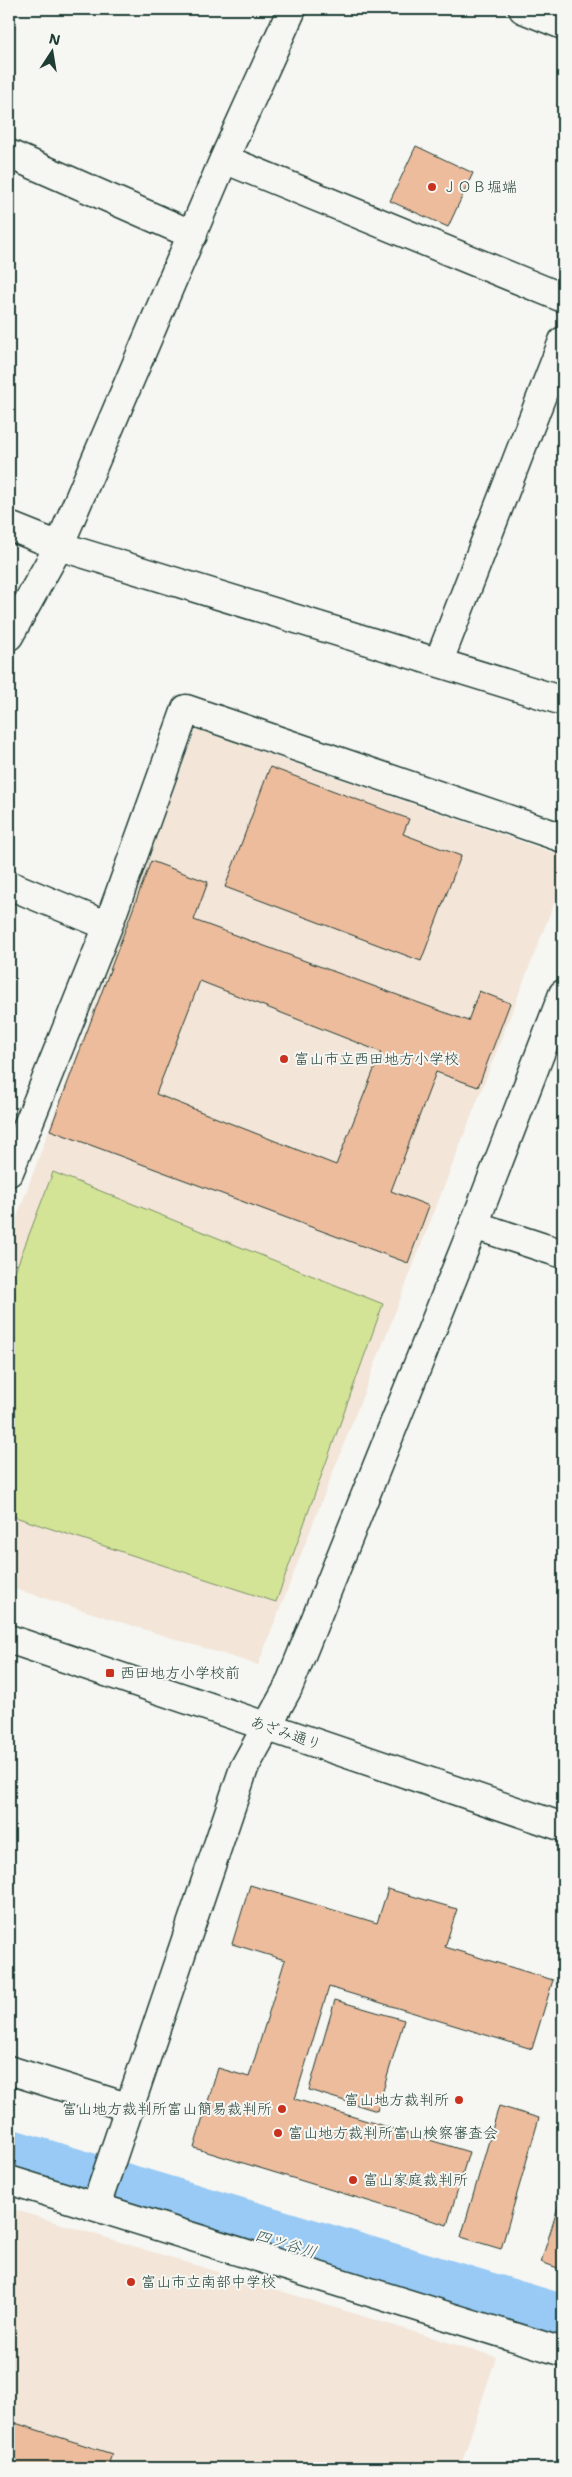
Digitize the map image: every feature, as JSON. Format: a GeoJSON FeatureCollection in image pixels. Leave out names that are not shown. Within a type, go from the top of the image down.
{"type":"FeatureCollection","features":[{"type":"Feature","properties":{"kind":"street"},"geometry":{"type":"LineString","coordinates":[[9,636],[59,546],[193,235],[224,158],[292,9]]}},
{"type":"Feature","properties":{"kind":"street"},"geometry":{"type":"LineString","coordinates":[[523,9],[563,24]]}},
{"type":"Feature","properties":{"kind":"street"},"geometry":{"type":"LineString","coordinates":[[9,154],[193,235]]}},
{"type":"Feature","properties":{"kind":"street"},"geometry":{"type":"LineString","coordinates":[[224,158],[563,298]]}},
{"type":"Feature","properties":{"kind":"street"},"geometry":{"type":"LineString","coordinates":[[439,661],[563,341]]}},
{"type":"Feature","properties":{"kind":"street"},"geometry":{"type":"LineString","coordinates":[[9,526],[59,546],[439,661],[563,701]]}},
{"type":"Feature","properties":{"kind":"street"},"geometry":{"type":"LineString","coordinates":[[10,1164],[108,926],[186,709],[563,838]]}},
{"type":"Feature","properties":{"kind":"street"},"geometry":{"type":"LineString","coordinates":[[9,885],[108,926]]}},
{"type":"Feature","properties":{"kind":"street"},"geometry":{"type":"LineString","coordinates":[[96,2206],[244,1768],[288,1688],[474,1225],[563,994]]}},
{"type":"Feature","properties":{"kind":"street"},"geometry":{"type":"LineString","coordinates":[[474,1225],[563,1254]]}},
{"type":"Feature","properties":{"kind":"street","name":"あざみ通り"},"geometry":{"type":"LineString","coordinates":[[9,1639],[563,1826]]}},
{"type":"Feature","properties":{"kind":"street"},"geometry":{"type":"LineString","coordinates":[[9,2070],[130,2108]]}},
{"type":"Feature","properties":{"kind":"street"},"geometry":{"type":"LineString","coordinates":[[9,2180],[563,2352]]}},
{"type":"Feature","properties":{"kind":"shaded area","name":"富山市立西田地方小学校"},"geometry":{"type":"Polygon","coordinates":[[[196,729],[563,856],[563,880],[258,1665],[9,1587],[9,1239],[196,729]]]}},
{"type":"Feature","properties":{"kind":"shaded area","name":"富山市立南部中学校"},"geometry":{"type":"Polygon","coordinates":[[[9,2208],[496,2357],[460,2468],[9,2468],[9,2208]]]}},
{"type":"Feature","properties":{"kind":"green space"},"geometry":{"type":"Polygon","coordinates":[[[53,1172],[383,1304],[276,1602],[9,1515],[9,1287],[53,1172]]]}},
{"type":"Feature","properties":{"kind":"building","name":"ＪＯＢ堀端"},"geometry":{"type":"Polygon","coordinates":[[[416,146],[473,173],[448,227],[390,201],[416,146]]]}},
{"type":"Feature","properties":{"kind":"building"},"geometry":{"type":"Polygon","coordinates":[[[270,767],[409,819],[403,834],[461,856],[421,961],[225,887],[270,767]]]}},
{"type":"Feature","properties":{"kind":"building"},"geometry":{"type":"Polygon","coordinates":[[[151,861],[208,882],[194,920],[468,1021],[479,991],[510,1003],[478,1087],[436,1072],[391,1191],[429,1206],[408,1263],[50,1130],[151,861]],[[200,981],[156,1094],[336,1165],[381,1052],[200,981]]]}},
{"type":"Feature","properties":{"kind":"building"},"geometry":{"type":"Polygon","coordinates":[[[250,1885],[377,1923],[388,1889],[457,1909],[445,1947],[553,1980],[532,2049],[329,1987],[295,2099],[469,2152],[447,2225],[194,2148],[218,2068],[249,2077],[285,1960],[232,1944],[250,1885]]]}},
{"type":"Feature","properties":{"kind":"building"},"geometry":{"type":"Polygon","coordinates":[[[335,2000],[404,2020],[377,2111],[309,2090],[335,2000]]]}},
{"type":"Feature","properties":{"kind":"building"},"geometry":{"type":"Polygon","coordinates":[[[499,2106],[539,2118],[501,2249],[461,2237],[499,2106]]]}},
{"type":"Feature","properties":{"kind":"building"},"geometry":{"type":"Polygon","coordinates":[[[563,2191],[563,2270],[541,2262],[563,2191]]]}},
{"type":"Feature","properties":{"kind":"building"},"geometry":{"type":"Polygon","coordinates":[[[9,2421],[112,2454],[107,2468],[9,2468],[9,2421]]]}},
{"type":"Feature","properties":{"kind":"waterway","name":"四ツ谷川"},"geometry":{"type":"LineString","coordinates":[[9,2160],[563,2326]]}},
{"type":"Feature","properties":{"kind":"place","name":"ＪＯＢ堀端"},"geometry":{"type":"Point","coordinates":[432,187]}},
{"type":"Feature","properties":{"kind":"place","name":"富山市立西田地方小学校"},"geometry":{"type":"Point","coordinates":[284,1059]}},
{"type":"Feature","properties":{"kind":"place","name":"西田地方小学校前"},"geometry":{"type":"Point","coordinates":[110,1673]}},
{"type":"Feature","properties":{"kind":"place","name":"富山地方裁判所"},"geometry":{"type":"Point","coordinates":[459,2100]}},
{"type":"Feature","properties":{"kind":"place","name":"富山地方裁判所富山簡易裁判所"},"geometry":{"type":"Point","coordinates":[282,2109]}},
{"type":"Feature","properties":{"kind":"place","name":"富山地方裁判所富山検察審査会"},"geometry":{"type":"Point","coordinates":[278,2133]}},
{"type":"Feature","properties":{"kind":"place","name":"富山家庭裁判所"},"geometry":{"type":"Point","coordinates":[353,2180]}},
{"type":"Feature","properties":{"kind":"place","name":"富山市立南部中学校"},"geometry":{"type":"Point","coordinates":[131,2282]}}]}
